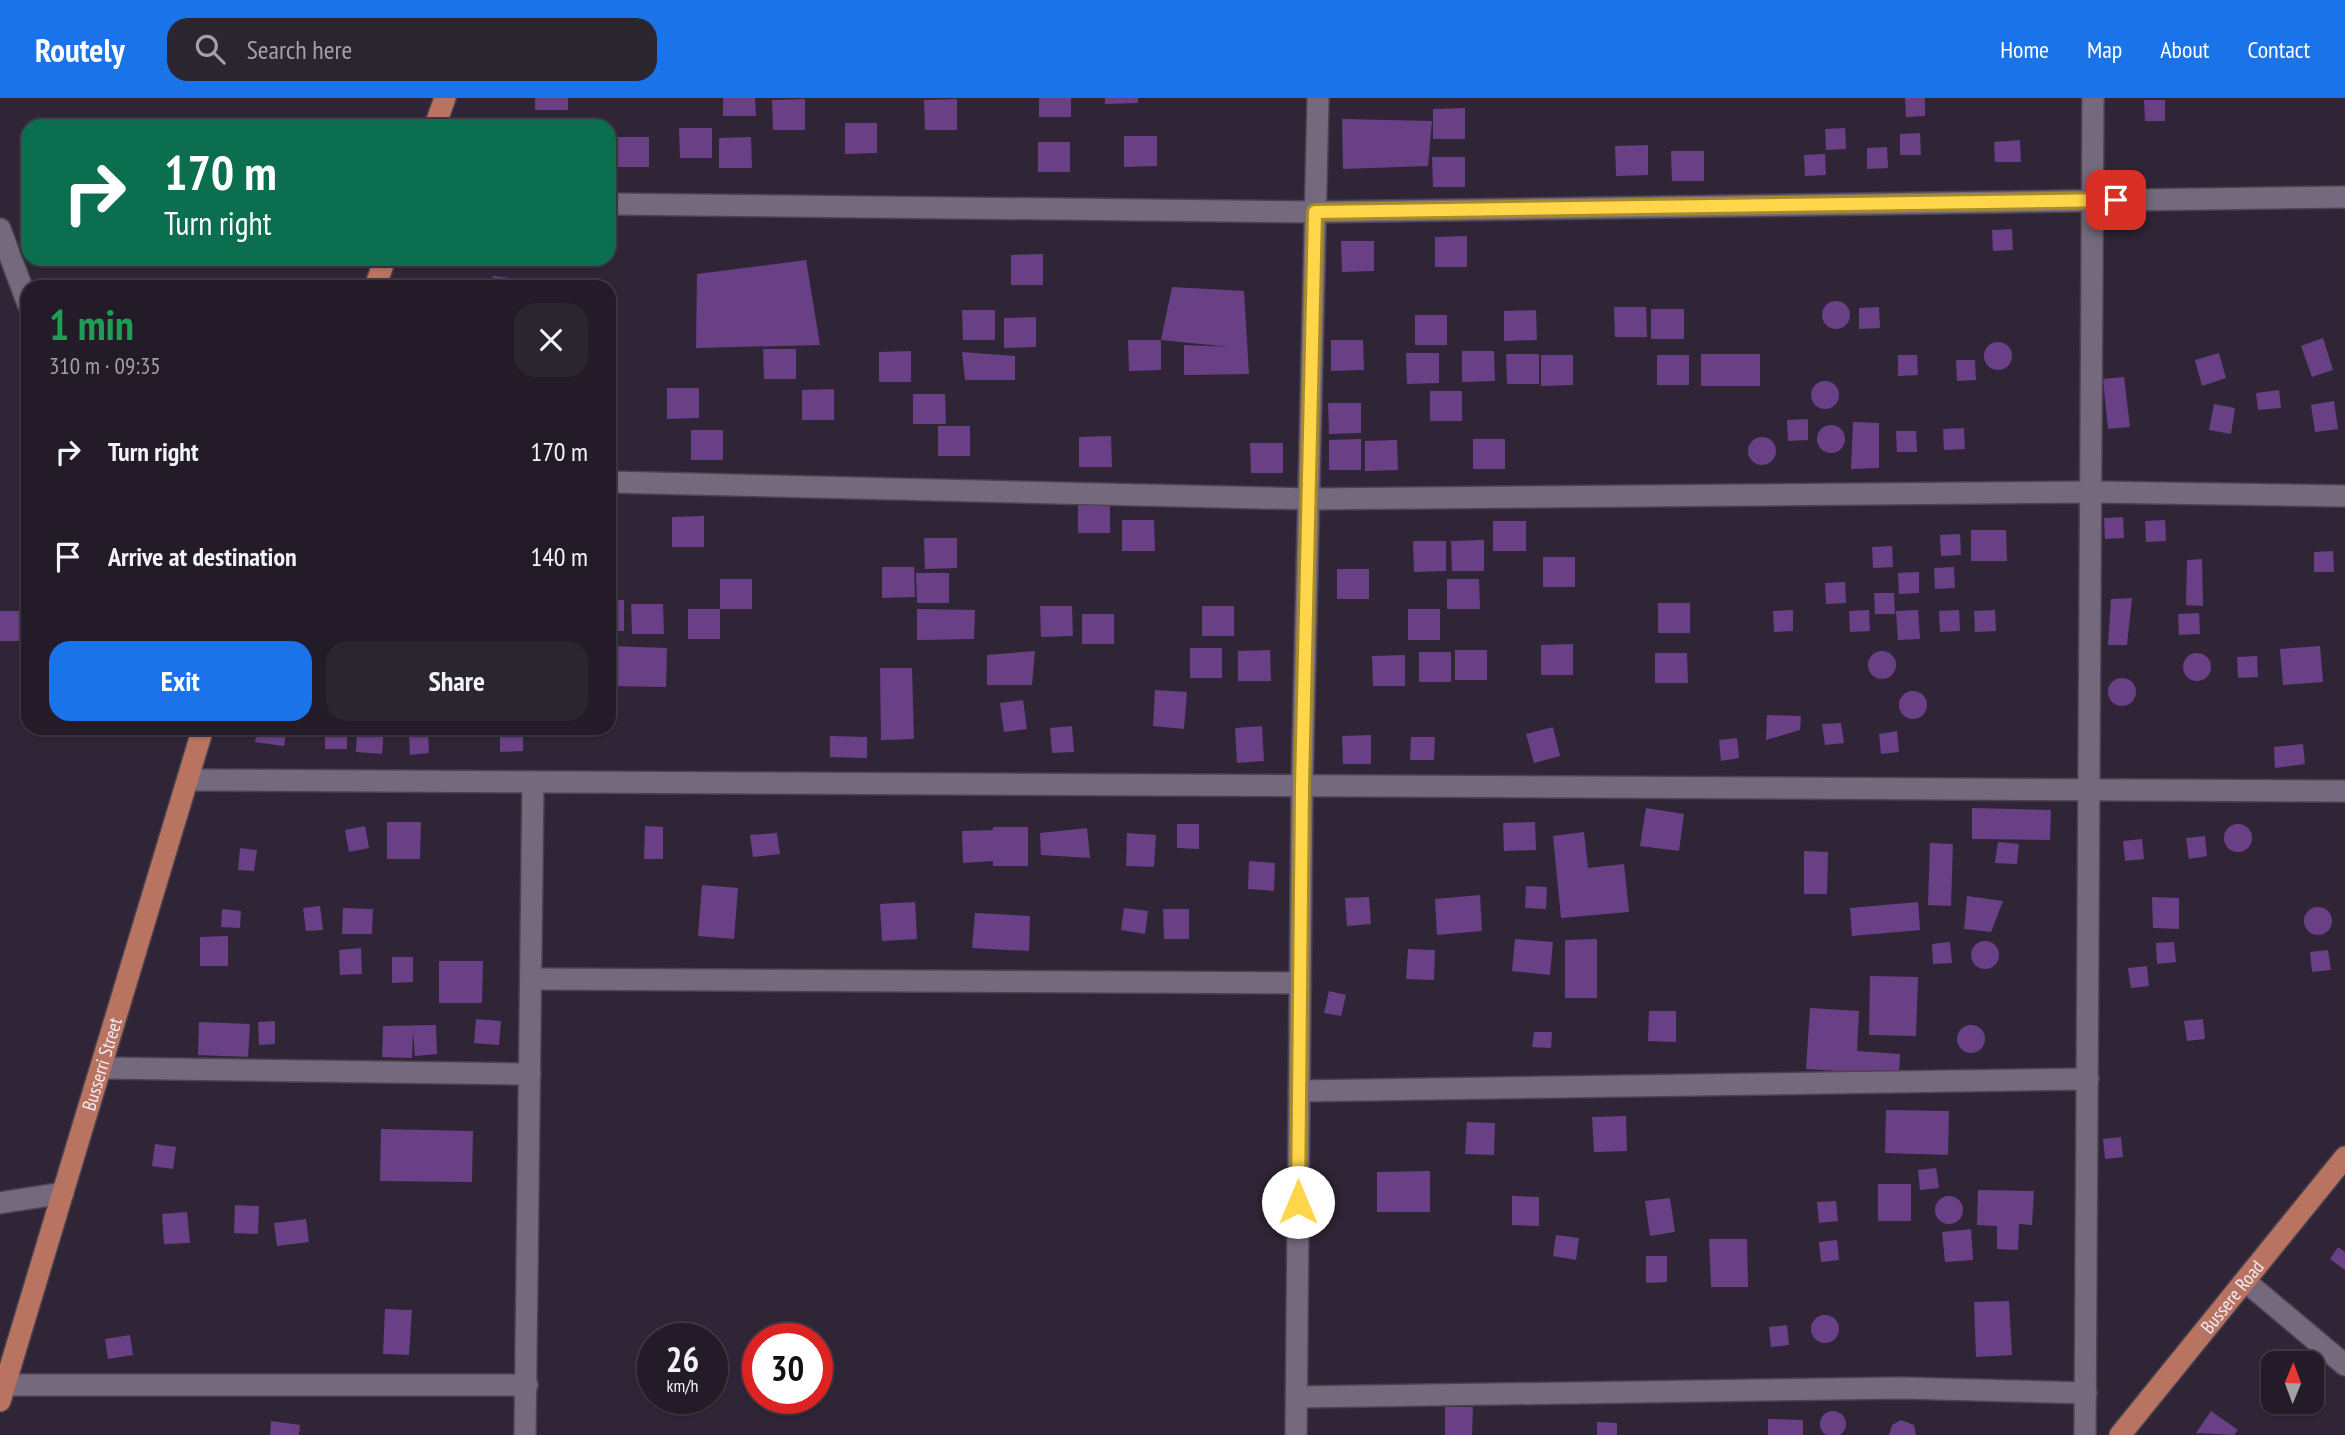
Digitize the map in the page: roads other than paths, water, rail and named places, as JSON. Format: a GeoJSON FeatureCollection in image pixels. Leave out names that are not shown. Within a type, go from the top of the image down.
{"type":"FeatureCollection","features":[{"type":"Feature","properties":{"kind":"main road"},"geometry":{"type":"LineString","coordinates":[[438,119],[445,98]]}},
{"type":"Feature","properties":{"kind":"main road","name":"Busserri Street"},"geometry":{"type":"LineString","coordinates":[[2,1393],[189,780],[199,735]]}},
{"type":"Feature","properties":{"kind":"main road","name":"Bussere Road"},"geometry":{"type":"LineString","coordinates":[[2120,1435],[2345,1157]]}},
{"type":"Feature","properties":{"kind":"street"},"geometry":{"type":"LineString","coordinates":[[1296,1435],[1302,787],[1318,98]]}},
{"type":"Feature","properties":{"kind":"street"},"geometry":{"type":"LineString","coordinates":[[2085,1435],[2093,98]]}},
{"type":"Feature","properties":{"kind":"street"},"geometry":{"type":"LineString","coordinates":[[616,204],[1315,212],[2345,197]]}},
{"type":"Feature","properties":{"kind":"street"},"geometry":{"type":"LineString","coordinates":[[0,229],[21,285]]}},
{"type":"Feature","properties":{"kind":"street"},"geometry":{"type":"LineString","coordinates":[[616,482],[1308,499],[2092,492],[2345,496]]}},
{"type":"Feature","properties":{"kind":"street"},"geometry":{"type":"LineString","coordinates":[[189,780],[2345,791]]}},
{"type":"Feature","properties":{"kind":"street"},"geometry":{"type":"LineString","coordinates":[[526,1435],[533,979],[533,782]]}},
{"type":"Feature","properties":{"kind":"street"},"geometry":{"type":"LineString","coordinates":[[533,979],[1300,983]]}},
{"type":"Feature","properties":{"kind":"street"},"geometry":{"type":"LineString","coordinates":[[102,1068],[530,1074]]}},
{"type":"Feature","properties":{"kind":"street"},"geometry":{"type":"LineString","coordinates":[[1299,1091],[2088,1079]]}},
{"type":"Feature","properties":{"kind":"street"},"geometry":{"type":"LineString","coordinates":[[0,1203],[63,1193]]}},
{"type":"Feature","properties":{"kind":"street"},"geometry":{"type":"LineString","coordinates":[[2245,1281],[2345,1365]]}},
{"type":"Feature","properties":{"kind":"street"},"geometry":{"type":"LineString","coordinates":[[2,1393],[527,1385]]}},
{"type":"Feature","properties":{"kind":"street"},"geometry":{"type":"LineString","coordinates":[[1298,1397],[1900,1388],[2086,1394]]}}]}
